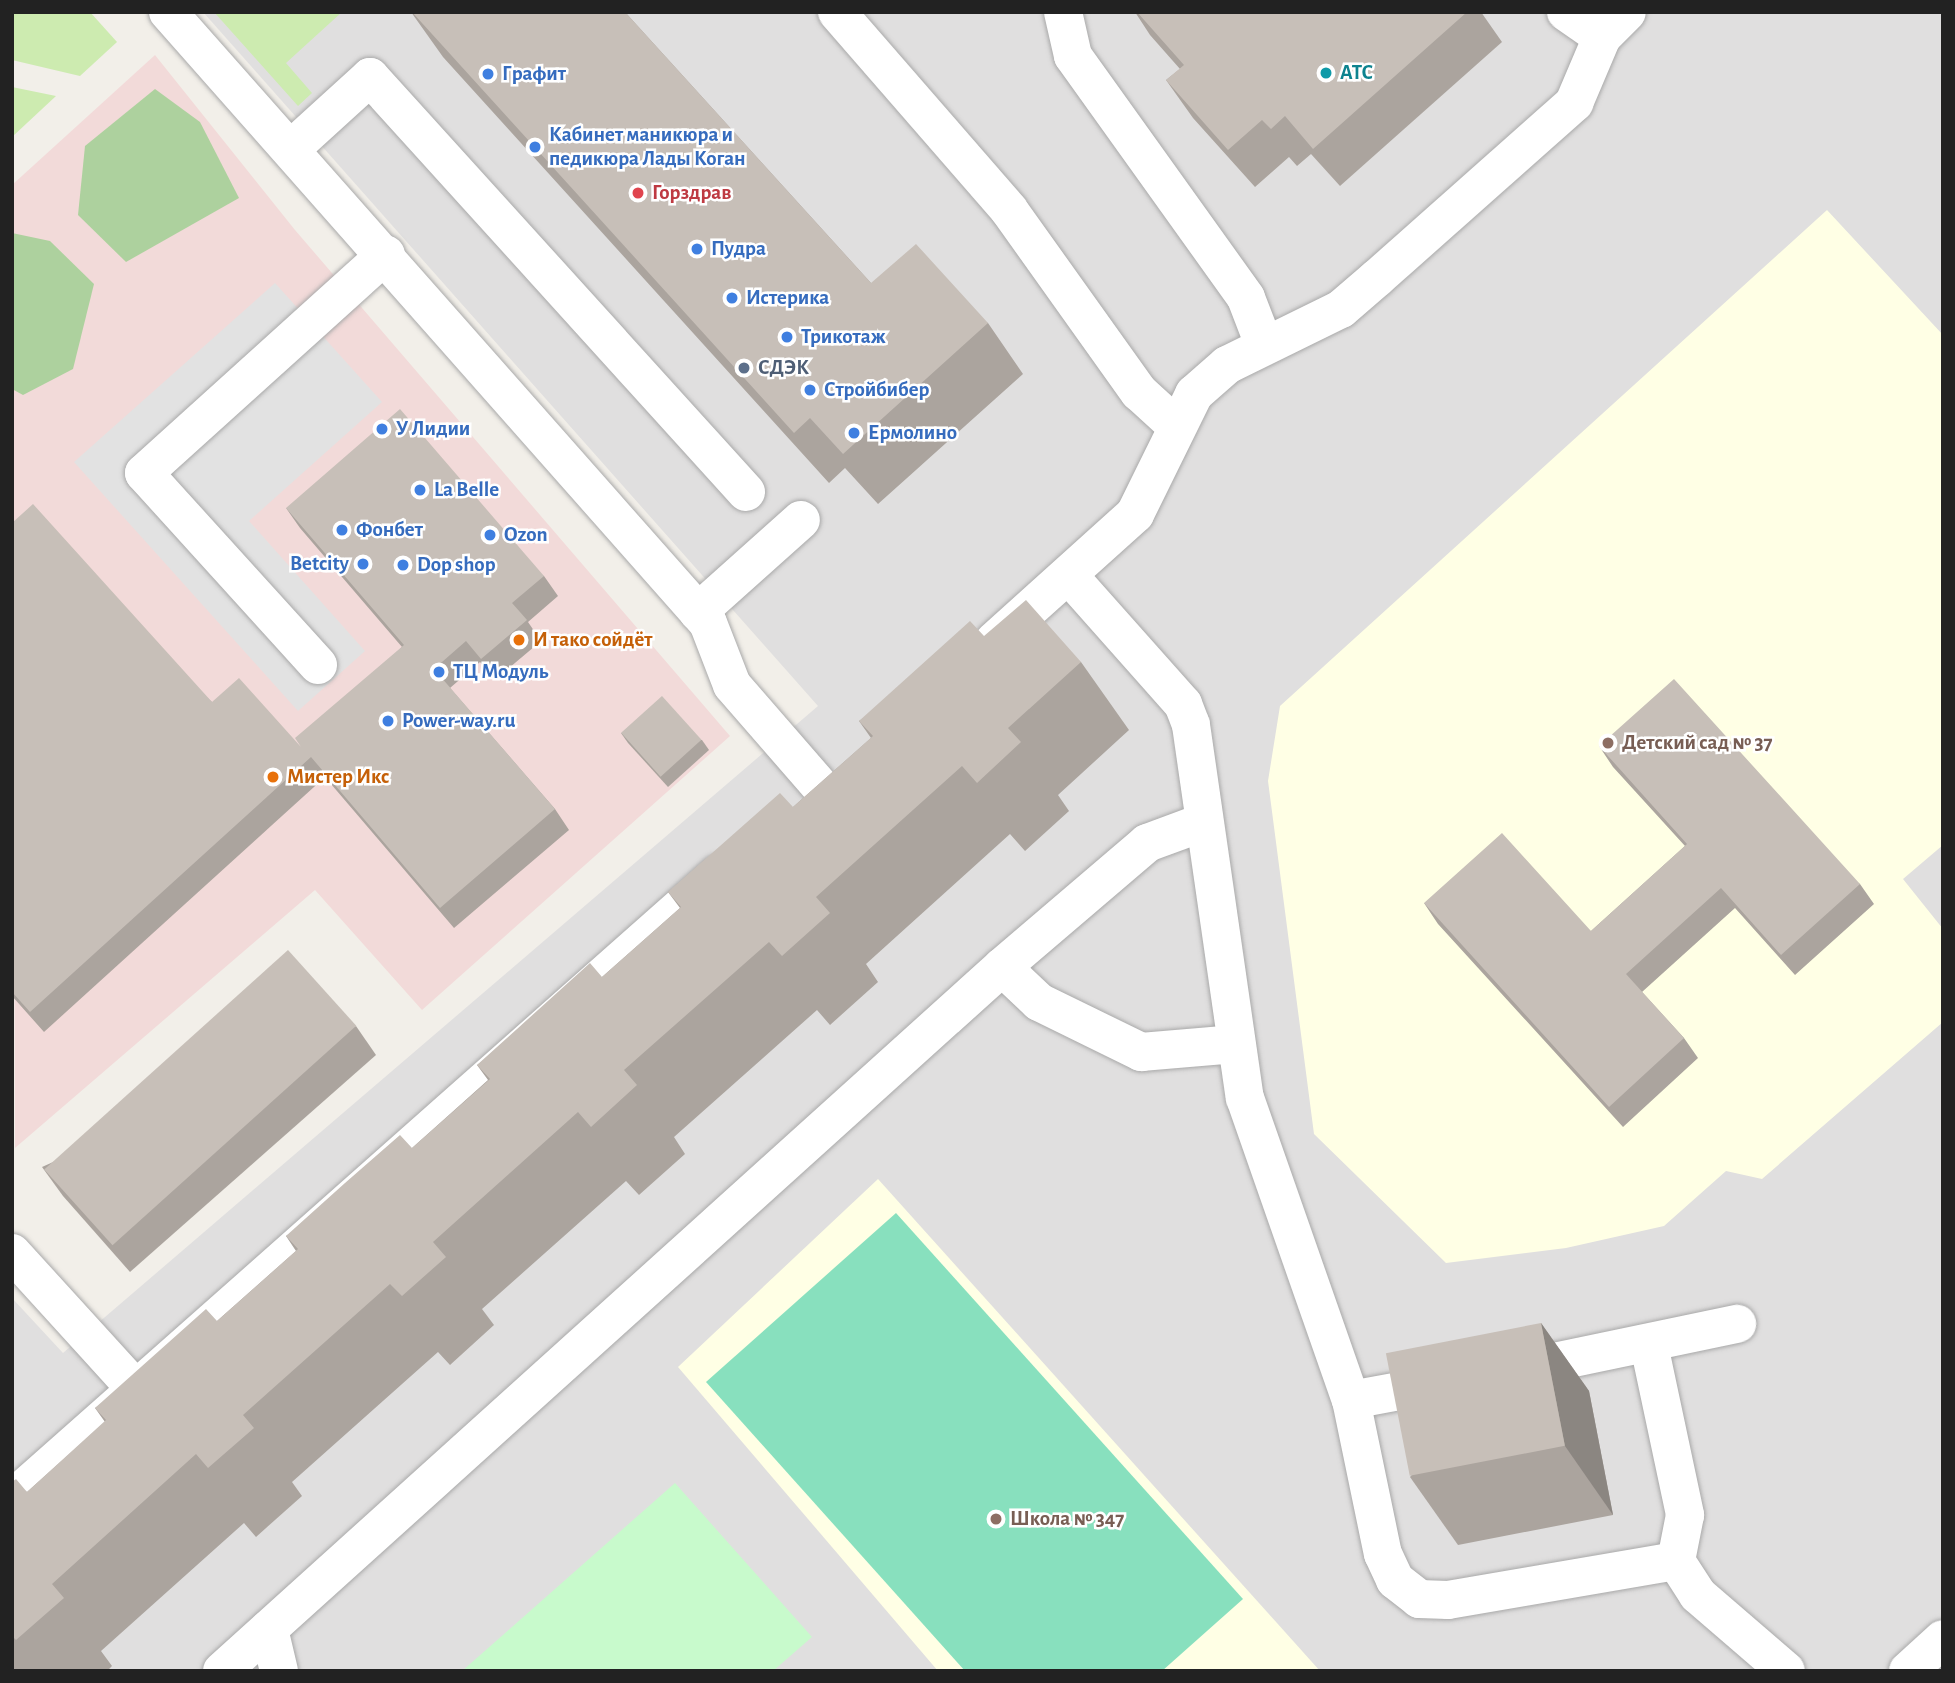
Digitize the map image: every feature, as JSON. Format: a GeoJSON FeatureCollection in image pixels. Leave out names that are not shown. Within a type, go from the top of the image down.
{"type":"FeatureCollection","features":[{"type":"Feature","properties":{"kind":"lane"},"geometry":{"type":"LineString","coordinates":[[168,12],[386,254],[698,612],[732,685],[819,785]]}},
{"type":"Feature","properties":{"kind":"lane"},"geometry":{"type":"LineString","coordinates":[[836,12],[1009,210],[1139,392],[1174,424]]}},
{"type":"Feature","properties":{"kind":"lane"},"geometry":{"type":"LineString","coordinates":[[1062,12],[1073,56],[1246,298],[1263,342]]}},
{"type":"Feature","properties":{"kind":"lane"},"geometry":{"type":"LineString","coordinates":[[966,664],[1071,578],[1135,514],[1174,424],[1194,394],[1263,342],[1341,309],[1574,103],[1615,25],[1566,12]]}},
{"type":"Feature","properties":{"kind":"lane"},"geometry":{"type":"LineString","coordinates":[[291,149],[370,77],[746,492]]}},
{"type":"Feature","properties":{"kind":"lane"},"geometry":{"type":"LineString","coordinates":[[318,665],[144,473],[386,254]]}},
{"type":"Feature","properties":{"kind":"lane"},"geometry":{"type":"LineString","coordinates":[[698,612],[801,520]]}},
{"type":"Feature","properties":{"kind":"lane"},"geometry":{"type":"LineString","coordinates":[[1071,578],[1182,704],[1204,822],[1245,1098],[1351,1400],[1383,1554],[1395,1580],[1419,1599],[1448,1600],[1676,1561]]}},
{"type":"Feature","properties":{"kind":"lane"},"geometry":{"type":"LineString","coordinates":[[788,813],[851,759]]}},
{"type":"Feature","properties":{"kind":"lane"},"geometry":{"type":"LineString","coordinates":[[222,1671],[1002,967],[1147,844],[1204,822]]}},
{"type":"Feature","properties":{"kind":"lane"},"geometry":{"type":"LineString","coordinates":[[12,1499],[747,849]]}},
{"type":"Feature","properties":{"kind":"lane"},"geometry":{"type":"LineString","coordinates":[[1002,967],[1038,1002],[1141,1052],[1236,1044]]}},
{"type":"Feature","properties":{"kind":"lane"},"geometry":{"type":"LineString","coordinates":[[12,1253],[135,1388]]}},
{"type":"Feature","properties":{"kind":"lane"},"geometry":{"type":"LineString","coordinates":[[1351,1400],[1649,1345],[1737,1325]]}},
{"type":"Feature","properties":{"kind":"lane"},"geometry":{"type":"LineString","coordinates":[[1649,1345],[1685,1515],[1676,1561],[1698,1595],[1786,1671]]}},
{"type":"Feature","properties":{"kind":"lane"},"geometry":{"type":"LineString","coordinates":[[268,1629],[279,1671]]}},
{"type":"Feature","properties":{"kind":"lane"},"geometry":{"type":"LineString","coordinates":[[1908,1671],[1943,1639]]}},
{"type":"Feature","properties":{"kind":"shaded area"},"geometry":{"type":"Polygon","coordinates":[[[203,12],[1943,12],[1943,1671],[12,1671],[12,1298],[63,1353],[818,706],[203,12]]]}},
{"type":"Feature","properties":{"kind":"shaded area"},"geometry":{"type":"Polygon","coordinates":[[[155,55],[295,230],[730,736],[422,1010],[315,890],[15,1148],[12,185],[155,55]]]}},
{"type":"Feature","properties":{"kind":"shaded area","name":"Детский сад № 37"},"geometry":{"type":"Polygon","coordinates":[[[1827,210],[1943,335],[1943,845],[1903,879],[1943,929],[1943,1022],[1762,1179],[1726,1171],[1664,1226],[1566,1248],[1446,1263],[1314,1134],[1268,781],[1280,706],[1827,210]]]}},
{"type":"Feature","properties":{"kind":"shaded area"},"geometry":{"type":"Polygon","coordinates":[[[275,283],[382,402],[249,521],[365,651],[298,711],[74,462],[275,283]]]}},
{"type":"Feature","properties":{"kind":"shaded area","name":"Школа № 347"},"geometry":{"type":"Polygon","coordinates":[[[878,1179],[1320,1671],[938,1671],[678,1367],[878,1179]]]}},
{"type":"Feature","properties":{"kind":"green space"},"geometry":{"type":"Polygon","coordinates":[[[12,12],[90,12],[117,42],[80,76],[12,60],[12,12]]]}},
{"type":"Feature","properties":{"kind":"green space"},"geometry":{"type":"Polygon","coordinates":[[[214,12],[342,12],[286,63],[312,93],[298,106],[214,12]]]}},
{"type":"Feature","properties":{"kind":"green space"},"geometry":{"type":"Polygon","coordinates":[[[12,87],[56,96],[12,137],[12,87]]]}},
{"type":"Feature","properties":{"kind":"green space"},"geometry":{"type":"Polygon","coordinates":[[[155,89],[200,122],[239,198],[126,262],[78,215],[85,146],[155,89]]]}},
{"type":"Feature","properties":{"kind":"green space"},"geometry":{"type":"Polygon","coordinates":[[[12,233],[50,241],[94,284],[73,369],[23,395],[12,389],[12,233]]]}},
{"type":"Feature","properties":{"kind":"green space","name":"Школа № 347"},"geometry":{"type":"Polygon","coordinates":[[[896,1213],[1243,1599],[1162,1671],[965,1671],[706,1382],[896,1213]]]}},
{"type":"Feature","properties":{"kind":"green space"},"geometry":{"type":"Polygon","coordinates":[[[675,1483],[812,1637],[773,1671],[462,1671],[675,1483]]]}},
{"type":"Feature","properties":{"kind":"building"},"geometry":{"type":"Polygon","coordinates":[[[412,12],[625,12],[871,283],[916,244],[988,323],[843,454],[810,418],[794,433],[412,12]]]}},
{"type":"Feature","properties":{"kind":"building","name":"АТС"},"geometry":{"type":"Polygon","coordinates":[[[1137,12],[1467,12],[1313,149],[1285,116],[1271,129],[1262,120],[1228,150],[1166,80],[1184,65],[1137,12]]]}},
{"type":"Feature","properties":{"kind":"building"},"geometry":{"type":"Polygon","coordinates":[[[400,409],[544,576],[512,603],[527,620],[481,659],[466,641],[434,669],[555,809],[440,908],[311,757],[30,1012],[12,992],[12,523],[33,504],[212,702],[239,678],[301,747],[295,738],[404,645],[286,508],[400,409]]]}},
{"type":"Feature","properties":{"kind":"building"},"geometry":{"type":"Polygon","coordinates":[[[1026,600],[1081,662],[1008,728],[1021,742],[977,783],[962,766],[816,897],[830,913],[782,956],[769,942],[624,1070],[637,1085],[591,1127],[578,1112],[433,1242],[446,1257],[402,1296],[390,1284],[243,1415],[254,1428],[208,1468],[196,1454],[52,1584],[64,1598],[16,1640],[12,1636],[12,1482],[16,1479],[27,1492],[106,1420],[95,1408],[206,1309],[217,1321],[298,1249],[286,1236],[345,1183],[400,1135],[412,1148],[490,1079],[477,1065],[590,963],[602,977],[681,907],[668,892],[780,793],[793,807],[873,736],[859,721],[970,621],[984,636],[1026,600]]]}},
{"type":"Feature","properties":{"kind":"building"},"geometry":{"type":"Polygon","coordinates":[[[1674,679],[1860,884],[1781,955],[1721,888],[1626,974],[1684,1038],[1609,1107],[1424,903],[1502,833],[1591,931],[1687,844],[1599,746],[1674,679]]]}},
{"type":"Feature","properties":{"kind":"building"},"geometry":{"type":"Polygon","coordinates":[[[662,696],[701,740],[661,777],[621,733],[662,696]]]}},
{"type":"Feature","properties":{"kind":"building"},"geometry":{"type":"Polygon","coordinates":[[[288,950],[356,1026],[112,1245],[44,1169],[288,950]]]}},
{"type":"Feature","properties":{"kind":"building"},"geometry":{"type":"Polygon","coordinates":[[[1541,1323],[1565,1446],[1410,1476],[1386,1353],[1541,1323]]]}},
{"type":"Feature","properties":{"kind":"place","name":"АТС"},"geometry":{"type":"Point","coordinates":[1326,73]}},
{"type":"Feature","properties":{"kind":"place","name":"Графит"},"geometry":{"type":"Point","coordinates":[488,74]}},
{"type":"Feature","properties":{"kind":"place","name":"Кабинет маникюра и педикюра Лады Коган"},"geometry":{"type":"Point","coordinates":[535,147]}},
{"type":"Feature","properties":{"kind":"place","name":"Горздрав"},"geometry":{"type":"Point","coordinates":[638,193]}},
{"type":"Feature","properties":{"kind":"place","name":"Пудра"},"geometry":{"type":"Point","coordinates":[697,249]}},
{"type":"Feature","properties":{"kind":"place","name":"Истерика"},"geometry":{"type":"Point","coordinates":[732,298]}},
{"type":"Feature","properties":{"kind":"place","name":"Трикотаж"},"geometry":{"type":"Point","coordinates":[787,337]}},
{"type":"Feature","properties":{"kind":"place","name":"СДЭК"},"geometry":{"type":"Point","coordinates":[744,368]}},
{"type":"Feature","properties":{"kind":"place","name":"Стройбибер"},"geometry":{"type":"Point","coordinates":[810,390]}},
{"type":"Feature","properties":{"kind":"place","name":"У Лидии"},"geometry":{"type":"Point","coordinates":[382,429]}},
{"type":"Feature","properties":{"kind":"place","name":"Ермолино"},"geometry":{"type":"Point","coordinates":[854,433]}},
{"type":"Feature","properties":{"kind":"place","name":"La Belle"},"geometry":{"type":"Point","coordinates":[420,490]}},
{"type":"Feature","properties":{"kind":"place","name":"Фонбет"},"geometry":{"type":"Point","coordinates":[342,530]}},
{"type":"Feature","properties":{"kind":"place","name":"Ozon"},"geometry":{"type":"Point","coordinates":[490,535]}},
{"type":"Feature","properties":{"kind":"place","name":"Betcity"},"geometry":{"type":"Point","coordinates":[363,564]}},
{"type":"Feature","properties":{"kind":"place","name":"Dop shop"},"geometry":{"type":"Point","coordinates":[403,565]}},
{"type":"Feature","properties":{"kind":"place","name":"И тако сойдёт"},"geometry":{"type":"Point","coordinates":[519,640]}},
{"type":"Feature","properties":{"kind":"place","name":"ТЦ Модуль"},"geometry":{"type":"Point","coordinates":[439,672]}},
{"type":"Feature","properties":{"kind":"place","name":"Power-way.ru"},"geometry":{"type":"Point","coordinates":[388,721]}},
{"type":"Feature","properties":{"kind":"place","name":"Детский сад № 37"},"geometry":{"type":"Point","coordinates":[1608,743]}},
{"type":"Feature","properties":{"kind":"place","name":"Мистер Икс"},"geometry":{"type":"Point","coordinates":[273,777]}},
{"type":"Feature","properties":{"kind":"place","name":"Школа № 347"},"geometry":{"type":"Point","coordinates":[996,1519]}}]}
